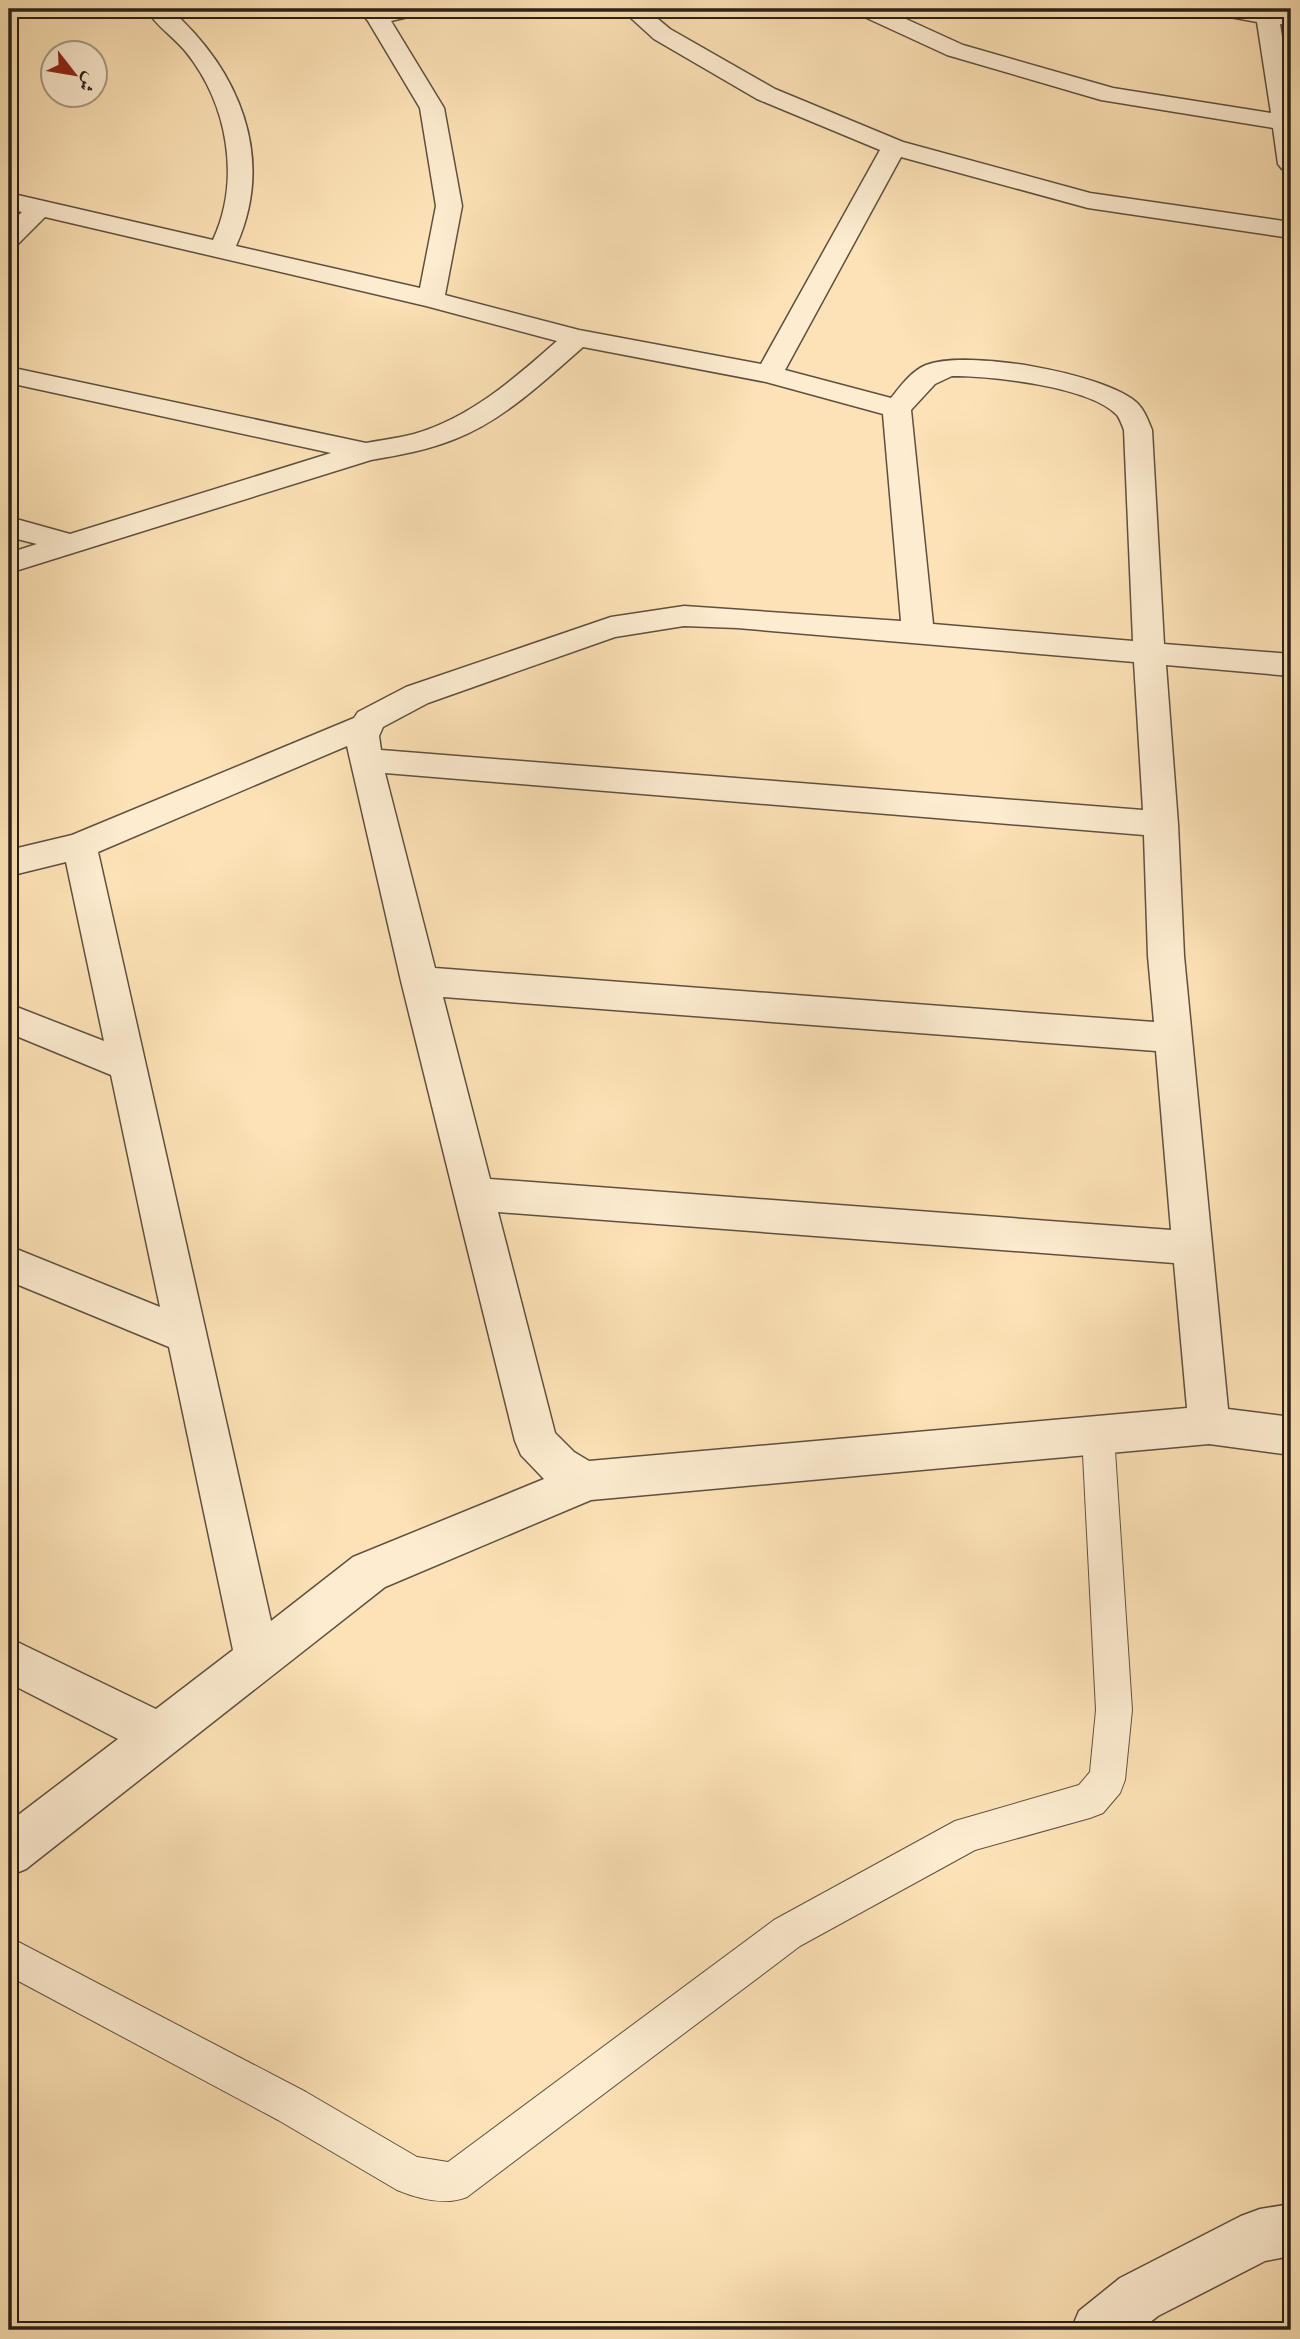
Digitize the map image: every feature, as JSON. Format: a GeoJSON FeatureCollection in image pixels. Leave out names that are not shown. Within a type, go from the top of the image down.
{"type":"FeatureCollection","features":[{"type":"Feature","properties":{"kind":"street"},"geometry":{"type":"LineString","coordinates":[[157,9],[175,23],[211,66],[234,119],[242,164],[238,207],[221,251]]}},
{"type":"Feature","properties":{"kind":"street"},"geometry":{"type":"LineString","coordinates":[[413,9],[373,13],[432,108],[449,206],[432,299]]}},
{"type":"Feature","properties":{"kind":"street"},"geometry":{"type":"LineString","coordinates":[[632,9],[662,34],[766,94],[894,147],[1088,200],[1291,230]]}},
{"type":"Feature","properties":{"kind":"street"},"geometry":{"type":"LineString","coordinates":[[866,9],[955,50],[1110,95],[1288,122]]}},
{"type":"Feature","properties":{"kind":"street"},"geometry":{"type":"LineString","coordinates":[[1222,9],[1291,18]]}},
{"type":"Feature","properties":{"kind":"street"},"geometry":{"type":"LineString","coordinates":[[1267,13],[1288,122],[1291,164]]}},
{"type":"Feature","properties":{"kind":"street"},"geometry":{"type":"LineString","coordinates":[[769,374],[894,147]]}},
{"type":"Feature","properties":{"kind":"street"},"geometry":{"type":"LineString","coordinates":[[9,201],[432,299],[577,338],[769,374],[897,409]]}},
{"type":"Feature","properties":{"kind":"street"},"geometry":{"type":"LineString","coordinates":[[9,238],[40,208]]}},
{"type":"Feature","properties":{"kind":"street"},"geometry":{"type":"LineString","coordinates":[[9,563],[366,452],[426,440],[476,418],[524,384],[577,338]]}},
{"type":"Feature","properties":{"kind":"street"},"geometry":{"type":"LineString","coordinates":[[918,635],[897,409],[913,389],[933,372],[957,366],[982,367],[1085,388],[1124,407],[1138,430],[1173,1038],[1209,1425]]}},
{"type":"Feature","properties":{"kind":"street"},"geometry":{"type":"LineString","coordinates":[[9,375],[366,452]]}},
{"type":"Feature","properties":{"kind":"street"},"geometry":{"type":"LineString","coordinates":[[9,527],[72,544]]}},
{"type":"Feature","properties":{"kind":"street"},"geometry":{"type":"LineString","coordinates":[[589,1480],[568,1474],[549,1458],[536,1441],[419,981],[365,743],[380,713],[417,695],[611,627],[684,616],[737,618],[1291,665]]}},
{"type":"Feature","properties":{"kind":"street"},"geometry":{"type":"LineString","coordinates":[[9,863],[80,846],[365,743],[1161,824]]}},
{"type":"Feature","properties":{"kind":"street"},"geometry":{"type":"LineString","coordinates":[[80,846],[257,1659]]}},
{"type":"Feature","properties":{"kind":"street"},"geometry":{"type":"LineString","coordinates":[[419,981],[1173,1038]]}},
{"type":"Feature","properties":{"kind":"street"},"geometry":{"type":"LineString","coordinates":[[9,1018],[128,1066]]}},
{"type":"Feature","properties":{"kind":"street"},"geometry":{"type":"LineString","coordinates":[[474,1194],[1193,1248]]}},
{"type":"Feature","properties":{"kind":"street"},"geometry":{"type":"LineString","coordinates":[[9,1263],[187,1336]]}},
{"type":"Feature","properties":{"kind":"street"},"geometry":{"type":"LineString","coordinates":[[9,1852],[369,1572],[589,1480],[1209,1425],[1291,1436]]}},
{"type":"Feature","properties":{"kind":"street"},"geometry":{"type":"LineString","coordinates":[[9,1660],[159,1735]]}},
{"type":"Feature","properties":{"kind":"street"},"geometry":{"type":"LineString","coordinates":[[1098,2330],[1139,2297],[1261,2235],[1291,2230]]}},
{"type":"Feature","properties":{"kind":"lane"},"geometry":{"type":"LineString","coordinates":[[9,1956],[292,2106],[411,2176],[453,2183],[787,1933],[968,1834],[1090,1800],[1107,1780],[1114,1710],[1098,1435]]}}]}
